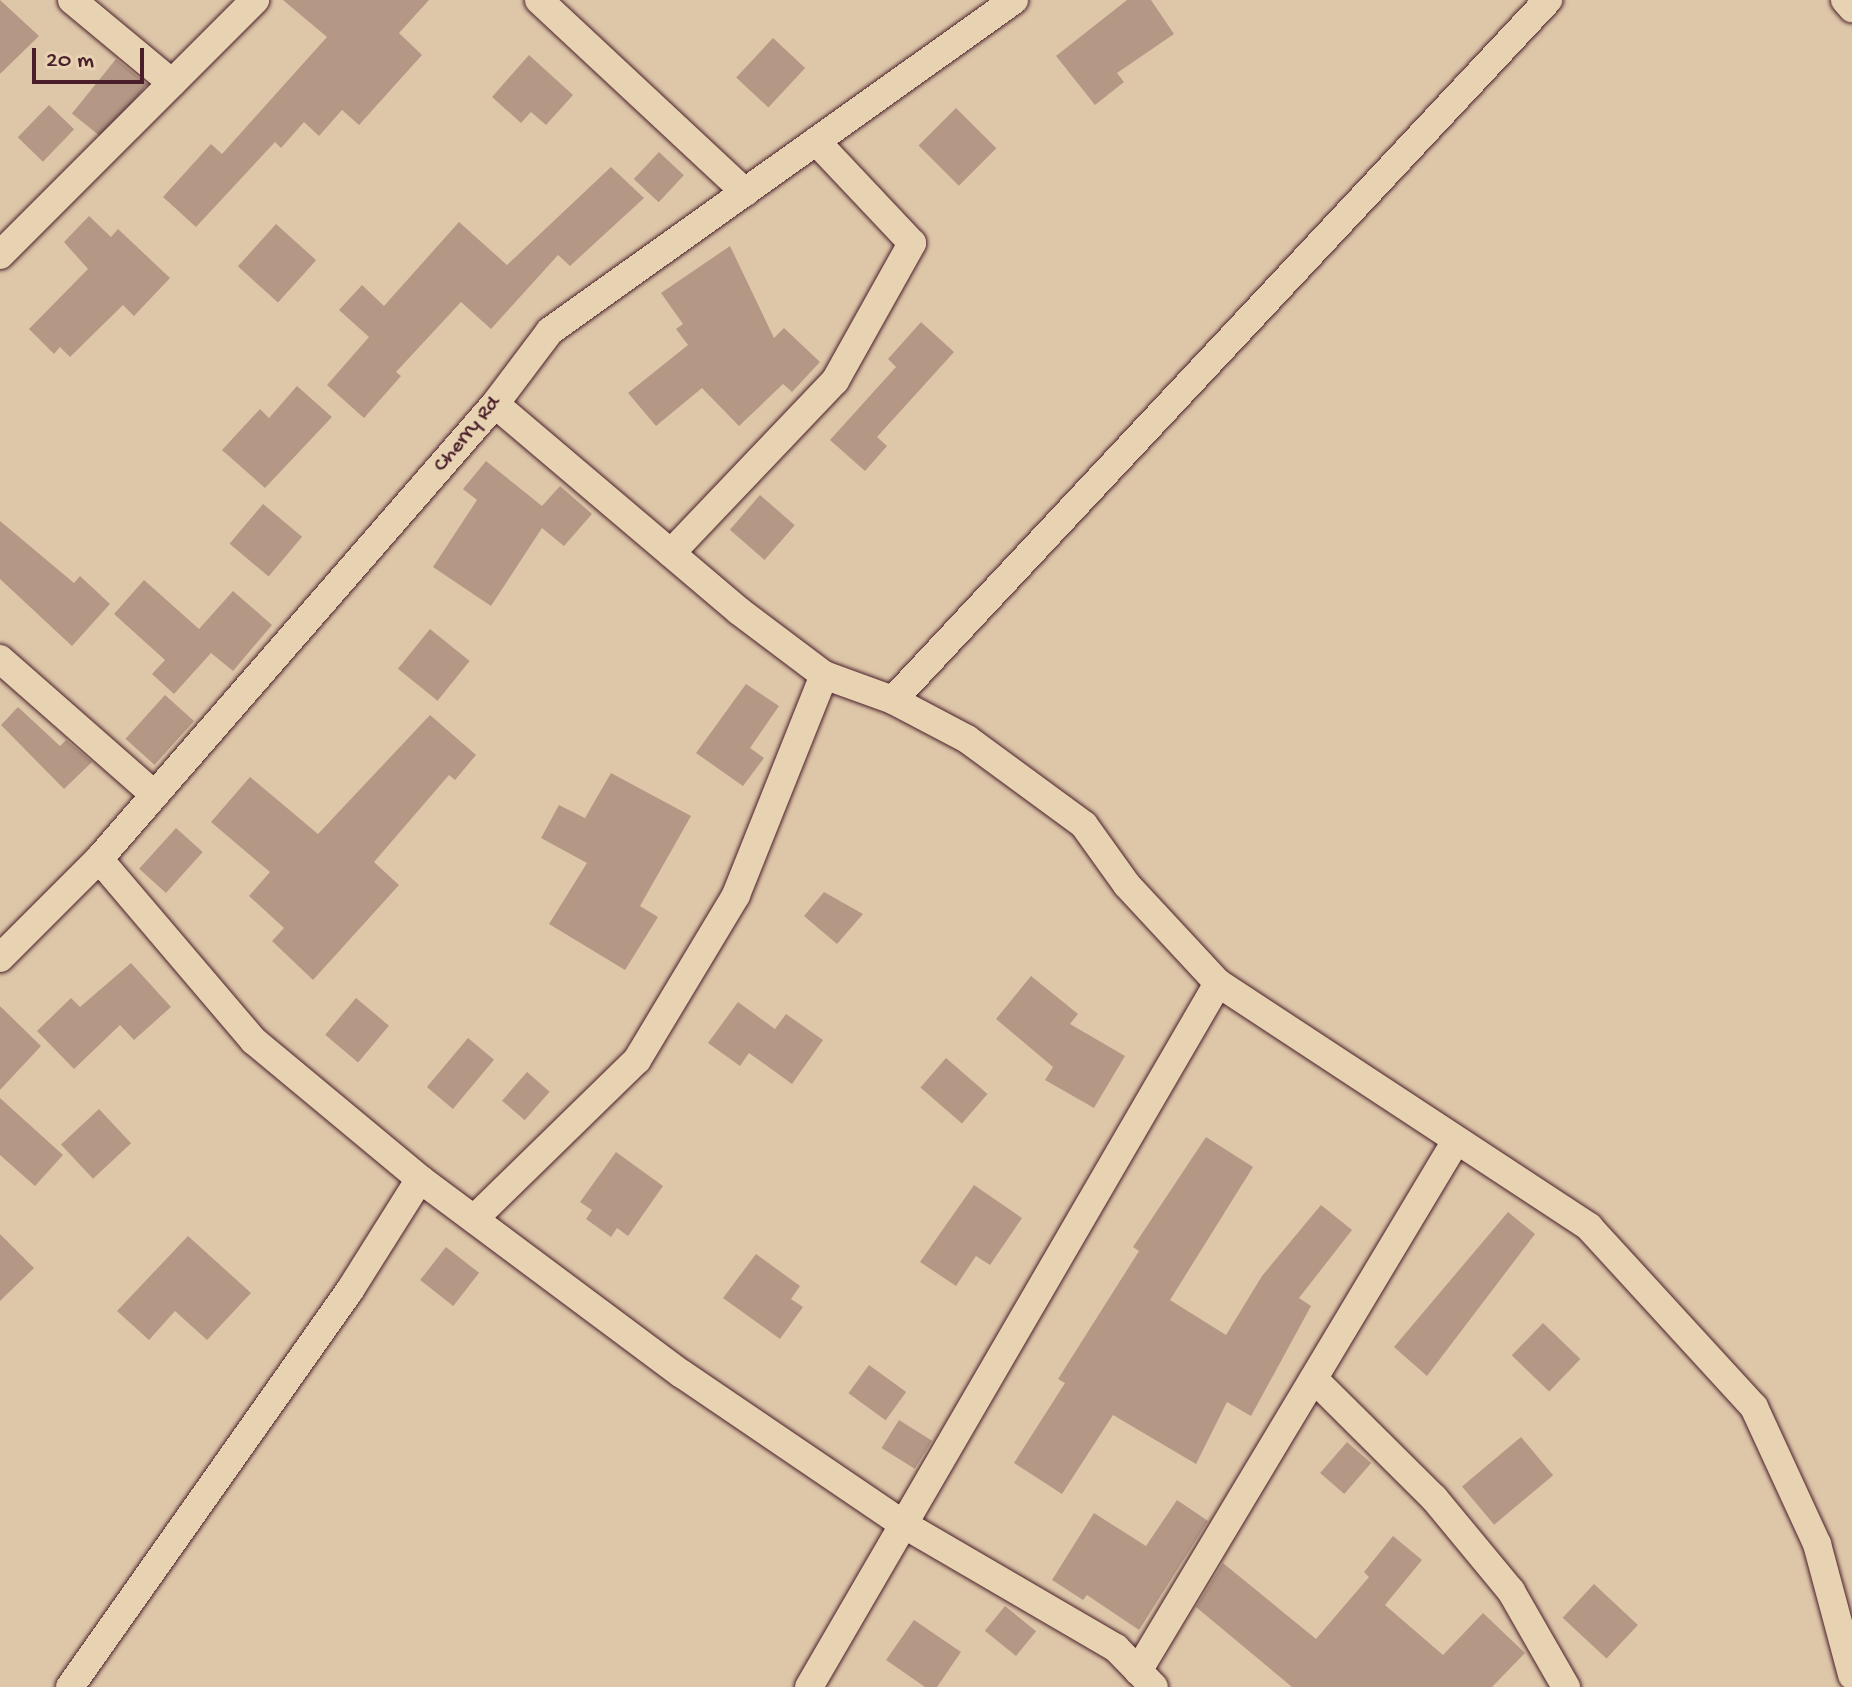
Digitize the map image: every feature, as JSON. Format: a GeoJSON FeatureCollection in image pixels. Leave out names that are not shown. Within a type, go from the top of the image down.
{"type":"FeatureCollection","features":[{"type":"Feature","properties":{"kind":"street"},"geometry":{"type":"LineString","coordinates":[[72,0],[172,83]]}},
{"type":"Feature","properties":{"kind":"street"},"geometry":{"type":"LineString","coordinates":[[0,255],[255,0]]}},
{"type":"Feature","properties":{"kind":"street"},"geometry":{"type":"LineString","coordinates":[[539,0],[745,192]]}},
{"type":"Feature","properties":{"kind":"street","name":"Cherry Rd"},"geometry":{"type":"LineString","coordinates":[[0,958],[99,859],[495,404],[550,331],[1014,0]]}},
{"type":"Feature","properties":{"kind":"street"},"geometry":{"type":"LineString","coordinates":[[893,700],[1548,0]]}},
{"type":"Feature","properties":{"kind":"street"},"geometry":{"type":"LineString","coordinates":[[1845,0],[1852,8]]}},
{"type":"Feature","properties":{"kind":"street"},"geometry":{"type":"LineString","coordinates":[[671,553],[835,381],[912,243],[816,141]]}},
{"type":"Feature","properties":{"kind":"street"},"geometry":{"type":"LineString","coordinates":[[495,404],[671,553],[824,675],[893,700],[1013,769],[1084,825],[1127,885],[1218,983],[1589,1227],[1754,1407],[1817,1544],[1852,1675]]}},
{"type":"Feature","properties":{"kind":"street"},"geometry":{"type":"LineString","coordinates":[[0,659],[155,795]]}},
{"type":"Feature","properties":{"kind":"street"},"geometry":{"type":"LineString","coordinates":[[474,1219],[637,1060],[736,895],[824,675]]}},
{"type":"Feature","properties":{"kind":"street"},"geometry":{"type":"LineString","coordinates":[[99,859],[254,1041],[420,1179],[682,1374],[903,1524],[1116,1648],[1146,1679],[1314,1379],[1456,1141]]}},
{"type":"Feature","properties":{"kind":"street"},"geometry":{"type":"LineString","coordinates":[[809,1687],[1218,983]]}},
{"type":"Feature","properties":{"kind":"street"},"geometry":{"type":"LineString","coordinates":[[70,1687],[350,1290],[420,1179]]}},
{"type":"Feature","properties":{"kind":"street"},"geometry":{"type":"LineString","coordinates":[[1314,1379],[1434,1498],[1511,1591],[1566,1687]]}},
{"type":"Feature","properties":{"kind":"building"},"geometry":{"type":"Polygon","coordinates":[[[0,0],[39,36],[0,74],[0,0]]]}},
{"type":"Feature","properties":{"kind":"building"},"geometry":{"type":"Polygon","coordinates":[[[283,0],[429,0],[399,33],[422,55],[359,125],[342,110],[319,136],[304,122],[281,148],[275,142],[196,227],[163,197],[211,144],[222,154],[327,37],[283,0]]]}},
{"type":"Feature","properties":{"kind":"building"},"geometry":{"type":"Polygon","coordinates":[[[1127,0],[1151,0],[1174,34],[1117,73],[1124,82],[1095,105],[1056,56],[1127,0]]]}},
{"type":"Feature","properties":{"kind":"building"},"geometry":{"type":"Polygon","coordinates":[[[773,38],[805,68],[768,108],[736,77],[773,38]]]}},
{"type":"Feature","properties":{"kind":"building"},"geometry":{"type":"Polygon","coordinates":[[[529,55],[573,95],[546,125],[531,112],[521,123],[492,97],[529,55]]]}},
{"type":"Feature","properties":{"kind":"building"},"geometry":{"type":"Polygon","coordinates":[[[116,59],[147,84],[103,139],[72,113],[116,59]]]}},
{"type":"Feature","properties":{"kind":"building"},"geometry":{"type":"Polygon","coordinates":[[[49,105],[74,129],[43,162],[18,137],[49,105]]]}},
{"type":"Feature","properties":{"kind":"building"},"geometry":{"type":"Polygon","coordinates":[[[956,108],[996,148],[959,186],[919,145],[956,108]]]}},
{"type":"Feature","properties":{"kind":"building"},"geometry":{"type":"Polygon","coordinates":[[[659,152],[684,175],[659,202],[634,179],[659,152]]]}},
{"type":"Feature","properties":{"kind":"building"},"geometry":{"type":"Polygon","coordinates":[[[611,167],[644,198],[570,266],[558,255],[491,329],[461,302],[396,372],[401,376],[364,418],[327,385],[369,337],[339,310],[362,285],[384,306],[459,222],[507,265],[611,167]]]}},
{"type":"Feature","properties":{"kind":"building"},"geometry":{"type":"Polygon","coordinates":[[[89,216],[111,237],[118,229],[170,278],[134,316],[123,305],[70,357],[60,347],[54,354],[29,329],[88,269],[64,242],[89,216]]]}},
{"type":"Feature","properties":{"kind":"building"},"geometry":{"type":"Polygon","coordinates":[[[276,224],[316,260],[278,302],[238,266],[276,224]]]}},
{"type":"Feature","properties":{"kind":"building"},"geometry":{"type":"Polygon","coordinates":[[[730,246],[774,338],[784,328],[820,362],[792,392],[783,384],[739,426],[702,388],[656,426],[628,393],[688,345],[676,329],[683,324],[661,293],[730,246]]]}},
{"type":"Feature","properties":{"kind":"building"},"geometry":{"type":"Polygon","coordinates":[[[921,322],[954,352],[877,437],[887,446],[865,471],[830,440],[896,367],[888,359],[921,322]]]}},
{"type":"Feature","properties":{"kind":"building"},"geometry":{"type":"Polygon","coordinates":[[[297,386],[332,417],[265,488],[222,450],[260,409],[269,418],[297,386]]]}},
{"type":"Feature","properties":{"kind":"building"},"geometry":{"type":"Polygon","coordinates":[[[486,461],[542,506],[560,486],[592,514],[564,546],[542,528],[491,606],[433,567],[477,500],[463,489],[486,461]]]}},
{"type":"Feature","properties":{"kind":"building"},"geometry":{"type":"Polygon","coordinates":[[[760,495],[795,525],[765,560],[730,530],[760,495]]]}},
{"type":"Feature","properties":{"kind":"building"},"geometry":{"type":"Polygon","coordinates":[[[263,504],[302,537],[269,577],[230,544],[263,504]]]}},
{"type":"Feature","properties":{"kind":"building"},"geometry":{"type":"Polygon","coordinates":[[[0,521],[74,583],[80,576],[110,604],[72,646],[0,579],[0,521]]]}},
{"type":"Feature","properties":{"kind":"building"},"geometry":{"type":"Polygon","coordinates":[[[144,580],[199,629],[233,591],[272,625],[233,671],[211,653],[174,694],[152,674],[165,660],[114,614],[144,580]]]}},
{"type":"Feature","properties":{"kind":"building"},"geometry":{"type":"Polygon","coordinates":[[[430,629],[470,661],[438,701],[398,669],[430,629]]]}},
{"type":"Feature","properties":{"kind":"building"},"geometry":{"type":"Polygon","coordinates":[[[746,684],[779,706],[750,748],[764,758],[743,786],[696,753],[746,684]]]}},
{"type":"Feature","properties":{"kind":"building"},"geometry":{"type":"Polygon","coordinates":[[[165,695],[194,721],[155,765],[126,739],[165,695]]]}},
{"type":"Feature","properties":{"kind":"building"},"geometry":{"type":"Polygon","coordinates":[[[18,707],[60,746],[66,740],[92,762],[64,789],[1,725],[18,707]]]}},
{"type":"Feature","properties":{"kind":"building"},"geometry":{"type":"Polygon","coordinates":[[[430,715],[476,755],[455,780],[449,775],[374,862],[399,885],[313,980],[272,941],[284,928],[249,896],[270,872],[211,822],[250,777],[318,834],[430,715]]]}},
{"type":"Feature","properties":{"kind":"building"},"geometry":{"type":"Polygon","coordinates":[[[611,773],[691,816],[640,906],[658,917],[625,970],[549,924],[587,863],[541,838],[559,805],[585,818],[611,773]]]}},
{"type":"Feature","properties":{"kind":"building"},"geometry":{"type":"Polygon","coordinates":[[[176,828],[203,852],[166,893],[139,869],[176,828]]]}},
{"type":"Feature","properties":{"kind":"building"},"geometry":{"type":"Polygon","coordinates":[[[824,892],[863,914],[837,944],[804,916],[824,892]]]}},
{"type":"Feature","properties":{"kind":"building"},"geometry":{"type":"Polygon","coordinates":[[[131,963],[171,1007],[134,1040],[120,1025],[74,1069],[37,1031],[71,998],[80,1007],[131,963]]]}},
{"type":"Feature","properties":{"kind":"building"},"geometry":{"type":"Polygon","coordinates":[[[1031,976],[1078,1014],[1070,1024],[1125,1056],[1094,1108],[1045,1080],[1053,1067],[996,1019],[1031,976]]]}},
{"type":"Feature","properties":{"kind":"building"},"geometry":{"type":"Polygon","coordinates":[[[356,998],[389,1026],[358,1062],[325,1035],[356,998]]]}},
{"type":"Feature","properties":{"kind":"building"},"geometry":{"type":"Polygon","coordinates":[[[738,1002],[775,1029],[786,1014],[823,1040],[792,1084],[749,1053],[740,1066],[708,1043],[738,1002]]]}},
{"type":"Feature","properties":{"kind":"building"},"geometry":{"type":"Polygon","coordinates":[[[0,1006],[41,1046],[0,1090],[0,1006]]]}},
{"type":"Feature","properties":{"kind":"building"},"geometry":{"type":"Polygon","coordinates":[[[468,1038],[494,1060],[453,1109],[427,1087],[468,1038]]]}},
{"type":"Feature","properties":{"kind":"building"},"geometry":{"type":"Polygon","coordinates":[[[946,1058],[988,1094],[962,1124],[920,1087],[946,1058]]]}},
{"type":"Feature","properties":{"kind":"building"},"geometry":{"type":"Polygon","coordinates":[[[527,1072],[550,1092],[525,1120],[502,1101],[527,1072]]]}},
{"type":"Feature","properties":{"kind":"building"},"geometry":{"type":"Polygon","coordinates":[[[0,1098],[63,1155],[35,1186],[0,1155],[0,1098]]]}},
{"type":"Feature","properties":{"kind":"building"},"geometry":{"type":"Polygon","coordinates":[[[99,1109],[131,1143],[93,1179],[61,1144],[99,1109]]]}},
{"type":"Feature","properties":{"kind":"building"},"geometry":{"type":"Polygon","coordinates":[[[1206,1137],[1253,1167],[1170,1300],[1226,1335],[1262,1276],[1321,1205],[1352,1230],[1299,1298],[1311,1306],[1251,1416],[1227,1402],[1196,1464],[1113,1415],[1062,1494],[1014,1463],[1065,1383],[1058,1379],[1139,1251],[1133,1247],[1206,1137]]]}},
{"type":"Feature","properties":{"kind":"building"},"geometry":{"type":"Polygon","coordinates":[[[616,1152],[663,1186],[628,1236],[617,1228],[611,1237],[586,1219],[592,1210],[580,1202],[616,1152]]]}},
{"type":"Feature","properties":{"kind":"building"},"geometry":{"type":"Polygon","coordinates":[[[974,1185],[1022,1218],[990,1265],[976,1256],[956,1286],[920,1262],[974,1185]]]}},
{"type":"Feature","properties":{"kind":"building"},"geometry":{"type":"Polygon","coordinates":[[[1508,1212],[1535,1234],[1427,1376],[1394,1347],[1508,1212]]]}},
{"type":"Feature","properties":{"kind":"building"},"geometry":{"type":"Polygon","coordinates":[[[0,1234],[34,1268],[0,1301],[0,1234]]]}},
{"type":"Feature","properties":{"kind":"building"},"geometry":{"type":"Polygon","coordinates":[[[188,1236],[251,1293],[207,1340],[175,1311],[149,1340],[117,1311],[188,1236]]]}},
{"type":"Feature","properties":{"kind":"building"},"geometry":{"type":"Polygon","coordinates":[[[446,1247],[479,1273],[453,1306],[420,1280],[446,1247]]]}},
{"type":"Feature","properties":{"kind":"building"},"geometry":{"type":"Polygon","coordinates":[[[756,1254],[800,1286],[791,1299],[803,1307],[780,1339],[723,1298],[756,1254]]]}},
{"type":"Feature","properties":{"kind":"building"},"geometry":{"type":"Polygon","coordinates":[[[1543,1323],[1580,1359],[1549,1391],[1512,1355],[1543,1323]]]}},
{"type":"Feature","properties":{"kind":"building"},"geometry":{"type":"Polygon","coordinates":[[[869,1365],[906,1392],[886,1420],[848,1393],[869,1365]]]}},
{"type":"Feature","properties":{"kind":"building"},"geometry":{"type":"Polygon","coordinates":[[[899,1420],[932,1441],[915,1469],[882,1448],[899,1420]]]}},
{"type":"Feature","properties":{"kind":"building"},"geometry":{"type":"Polygon","coordinates":[[[1521,1437],[1553,1475],[1494,1525],[1462,1486],[1521,1437]]]}},
{"type":"Feature","properties":{"kind":"building"},"geometry":{"type":"Polygon","coordinates":[[[1347,1442],[1371,1463],[1344,1494],[1320,1473],[1347,1442]]]}},
{"type":"Feature","properties":{"kind":"building"},"geometry":{"type":"Polygon","coordinates":[[[1177,1500],[1208,1521],[1139,1630],[1087,1595],[1083,1600],[1052,1580],[1094,1513],[1146,1546],[1177,1500]]]}},
{"type":"Feature","properties":{"kind":"building"},"geometry":{"type":"Polygon","coordinates":[[[1393,1536],[1422,1560],[1385,1605],[1443,1655],[1483,1613],[1525,1653],[1492,1687],[1292,1687],[1196,1607],[1223,1563],[1316,1639],[1369,1577],[1364,1572],[1393,1536]]]}},
{"type":"Feature","properties":{"kind":"building"},"geometry":{"type":"Polygon","coordinates":[[[1594,1584],[1638,1625],[1607,1659],[1563,1618],[1594,1584]]]}},
{"type":"Feature","properties":{"kind":"building"},"geometry":{"type":"Polygon","coordinates":[[[1005,1606],[1036,1631],[1016,1656],[985,1631],[1005,1606]]]}},
{"type":"Feature","properties":{"kind":"building"},"geometry":{"type":"Polygon","coordinates":[[[914,1620],[961,1652],[937,1687],[925,1687],[886,1660],[914,1620]]]}}]}
